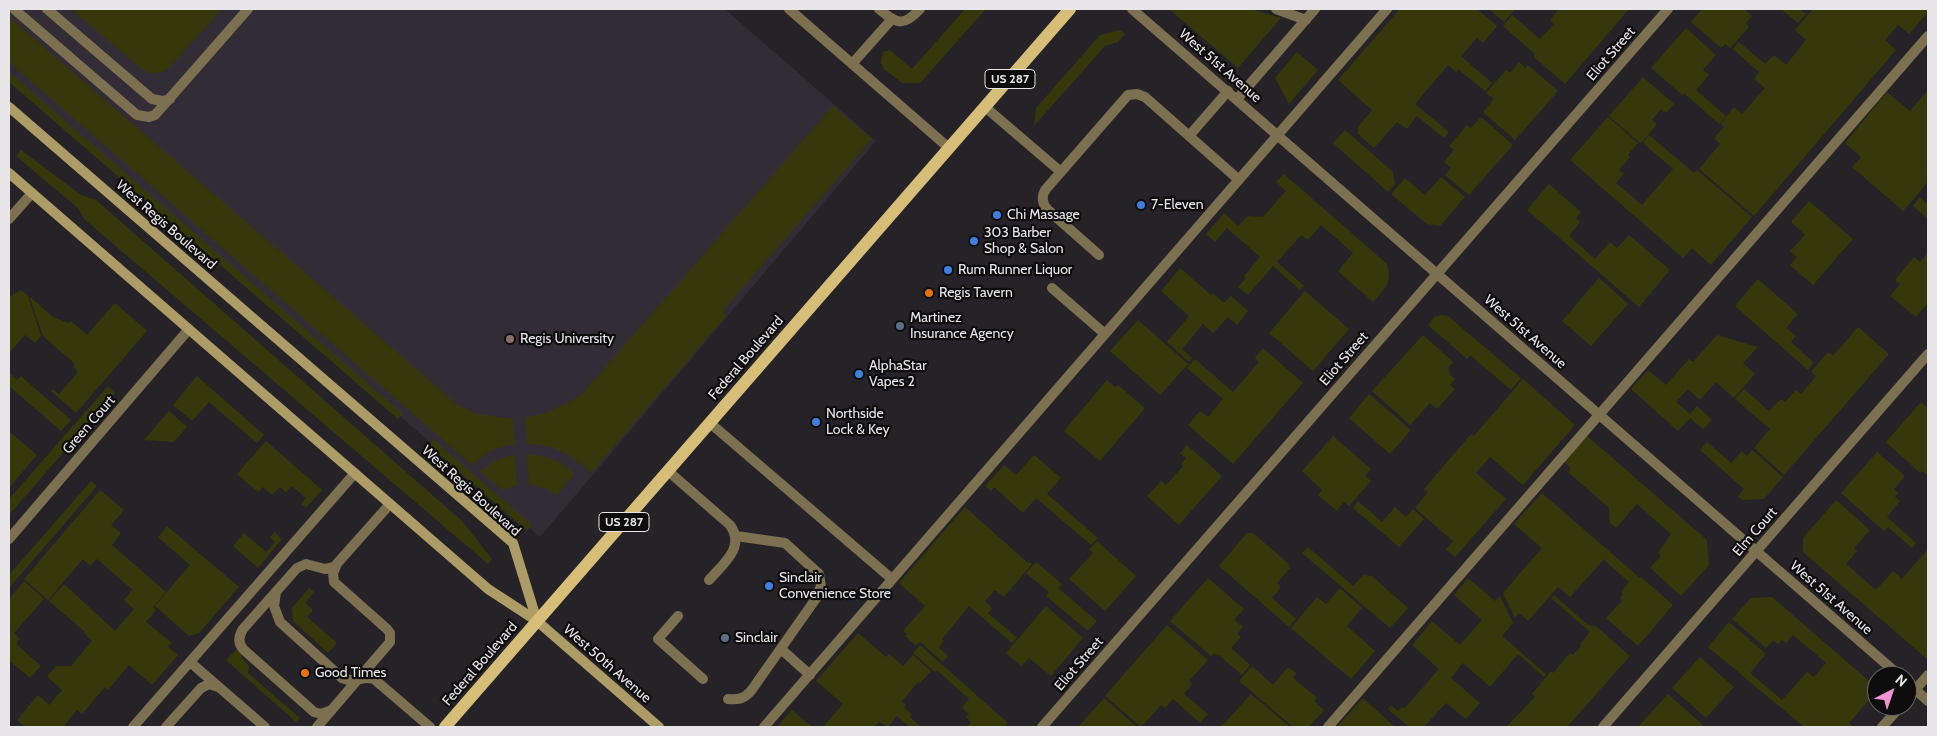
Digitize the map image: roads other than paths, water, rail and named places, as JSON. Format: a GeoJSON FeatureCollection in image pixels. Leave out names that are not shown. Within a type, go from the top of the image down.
{"type":"FeatureCollection","features":[{"type":"Feature","properties":{"kind":"main road","name":"Federal Boulevard"},"geometry":{"type":"LineString","coordinates":[[445,727],[1070,9]]}},
{"type":"Feature","properties":{"kind":"street"},"geometry":{"type":"LineString","coordinates":[[14,9],[137,115],[149,117],[154,115],[170,99],[248,9]]}},
{"type":"Feature","properties":{"kind":"street"},"geometry":{"type":"LineString","coordinates":[[47,9],[152,99],[164,101],[170,99]]}},
{"type":"Feature","properties":{"kind":"street"},"geometry":{"type":"LineString","coordinates":[[789,9],[949,148]]}},
{"type":"Feature","properties":{"kind":"street"},"geometry":{"type":"LineString","coordinates":[[879,9],[891,20],[903,22],[920,9]]}},
{"type":"Feature","properties":{"kind":"street","name":"West 51st Avenue"},"geometry":{"type":"LineString","coordinates":[[1132,9],[1888,666]]}},
{"type":"Feature","properties":{"kind":"street"},"geometry":{"type":"LineString","coordinates":[[1276,9],[1306,20]]}},
{"type":"Feature","properties":{"kind":"street"},"geometry":{"type":"LineString","coordinates":[[1237,99],[1315,9]]}},
{"type":"Feature","properties":{"kind":"street"},"geometry":{"type":"LineString","coordinates":[[764,727],[1388,9]]}},
{"type":"Feature","properties":{"kind":"street","name":"Eliot Street"},"geometry":{"type":"LineString","coordinates":[[1042,727],[1668,9]]}},
{"type":"Feature","properties":{"kind":"street"},"geometry":{"type":"LineString","coordinates":[[852,64],[891,20]]}},
{"type":"Feature","properties":{"kind":"street"},"geometry":{"type":"LineString","coordinates":[[1328,727],[1928,36]]}},
{"type":"Feature","properties":{"kind":"street"},"geometry":{"type":"LineString","coordinates":[[1189,136],[1228,92]]}},
{"type":"Feature","properties":{"kind":"street"},"geometry":{"type":"LineString","coordinates":[[1098,255],[1044,207],[1044,192],[1124,98],[1132,94],[1145,97],[1239,180]]}},
{"type":"Feature","properties":{"kind":"street","name":"West Regis Boulevard"},"geometry":{"type":"LineString","coordinates":[[9,107],[513,543],[537,621]]}},
{"type":"Feature","properties":{"kind":"street"},"geometry":{"type":"LineString","coordinates":[[985,107],[1060,172]]}},
{"type":"Feature","properties":{"kind":"street"},"geometry":{"type":"LineString","coordinates":[[9,173],[488,589],[537,621]]}},
{"type":"Feature","properties":{"kind":"street"},"geometry":{"type":"LineString","coordinates":[[9,219],[32,193]]}},
{"type":"Feature","properties":{"kind":"street"},"geometry":{"type":"LineString","coordinates":[[1052,288],[1106,334]]}},
{"type":"Feature","properties":{"kind":"street","name":"Green Court"},"geometry":{"type":"LineString","coordinates":[[9,539],[189,330]]}},
{"type":"Feature","properties":{"kind":"street","name":"Elm Court"},"geometry":{"type":"LineString","coordinates":[[1603,727],[1928,354]]}},
{"type":"Feature","properties":{"kind":"street"},"geometry":{"type":"LineString","coordinates":[[710,423],[892,579]]}},
{"type":"Feature","properties":{"kind":"street"},"geometry":{"type":"LineString","coordinates":[[668,472],[730,526],[736,536],[732,553],[709,580]]}},
{"type":"Feature","properties":{"kind":"street"},"geometry":{"type":"LineString","coordinates":[[132,727],[355,473]]}},
{"type":"Feature","properties":{"kind":"street"},"geometry":{"type":"LineString","coordinates":[[338,585],[334,582],[333,573],[337,564],[390,504]]}},
{"type":"Feature","properties":{"kind":"street"},"geometry":{"type":"LineString","coordinates":[[728,699],[737,700],[748,695],[817,597],[820,592],[821,580],[815,569],[785,543],[736,536]]}},
{"type":"Feature","properties":{"kind":"street"},"geometry":{"type":"LineString","coordinates":[[332,710],[321,714],[314,712],[244,650],[239,642],[239,638],[243,629],[301,565],[310,564],[325,569],[337,564]]}},
{"type":"Feature","properties":{"kind":"street"},"geometry":{"type":"LineString","coordinates":[[316,727],[388,646],[390,637],[390,633],[317,566]]}},
{"type":"Feature","properties":{"kind":"street"},"geometry":{"type":"LineString","coordinates":[[278,589],[274,606],[280,622],[342,678],[347,687],[344,696]]}},
{"type":"Feature","properties":{"kind":"street"},"geometry":{"type":"LineString","coordinates":[[678,616],[658,640],[703,679]]}},
{"type":"Feature","properties":{"kind":"street","name":"West 50th Avenue"},"geometry":{"type":"LineString","coordinates":[[537,621],[659,727]]}},
{"type":"Feature","properties":{"kind":"street"},"geometry":{"type":"LineString","coordinates":[[780,649],[810,675]]}},
{"type":"Feature","properties":{"kind":"street"},"geometry":{"type":"LineString","coordinates":[[376,660],[372,673],[377,681],[430,727]]}},
{"type":"Feature","properties":{"kind":"street"},"geometry":{"type":"LineString","coordinates":[[190,662],[265,727]]}},
{"type":"Feature","properties":{"kind":"street"},"geometry":{"type":"LineString","coordinates":[[1917,689],[1928,675]]}},
{"type":"Feature","properties":{"kind":"street"},"geometry":{"type":"LineString","coordinates":[[342,678],[351,681],[370,678],[377,681]]}},
{"type":"Feature","properties":{"kind":"street"},"geometry":{"type":"LineString","coordinates":[[166,727],[200,688],[213,684],[221,689]]}},
{"type":"Feature","properties":{"kind":"street"},"geometry":{"type":"LineString","coordinates":[[1917,691],[1928,700]]}},
{"type":"Feature","properties":{"kind":"street"},"geometry":{"type":"LineString","coordinates":[[314,712],[317,720],[316,727]]}},
{"type":"Feature","properties":{"kind":"street"},"geometry":{"type":"LineString","coordinates":[[1882,727],[1892,716]]}},
{"type":"Feature","properties":{"kind":"place","name":"7-Eleven"},"geometry":{"type":"Point","coordinates":[1141,205]}},
{"type":"Feature","properties":{"kind":"place","name":"Chi Massage"},"geometry":{"type":"Point","coordinates":[997,215]}},
{"type":"Feature","properties":{"kind":"place","name":"303 Barber Shop & Salon"},"geometry":{"type":"Point","coordinates":[974,241]}},
{"type":"Feature","properties":{"kind":"place","name":"Rum Runner Liquor"},"geometry":{"type":"Point","coordinates":[948,270]}},
{"type":"Feature","properties":{"kind":"place","name":"Regis Tavern"},"geometry":{"type":"Point","coordinates":[929,293]}},
{"type":"Feature","properties":{"kind":"place","name":"Martinez Insurance Agency"},"geometry":{"type":"Point","coordinates":[900,326]}},
{"type":"Feature","properties":{"kind":"place","name":"Regis University"},"geometry":{"type":"Point","coordinates":[510,339]}},
{"type":"Feature","properties":{"kind":"place","name":"AlphaStar Vapes 2"},"geometry":{"type":"Point","coordinates":[859,374]}},
{"type":"Feature","properties":{"kind":"place","name":"Northside Lock & Key"},"geometry":{"type":"Point","coordinates":[816,422]}},
{"type":"Feature","properties":{"kind":"place","name":"Sinclair Convenience Store"},"geometry":{"type":"Point","coordinates":[769,586]}},
{"type":"Feature","properties":{"kind":"place","name":"Sinclair"},"geometry":{"type":"Point","coordinates":[725,638]}},
{"type":"Feature","properties":{"kind":"place","name":"Good Times"},"geometry":{"type":"Point","coordinates":[305,673]}}]}
